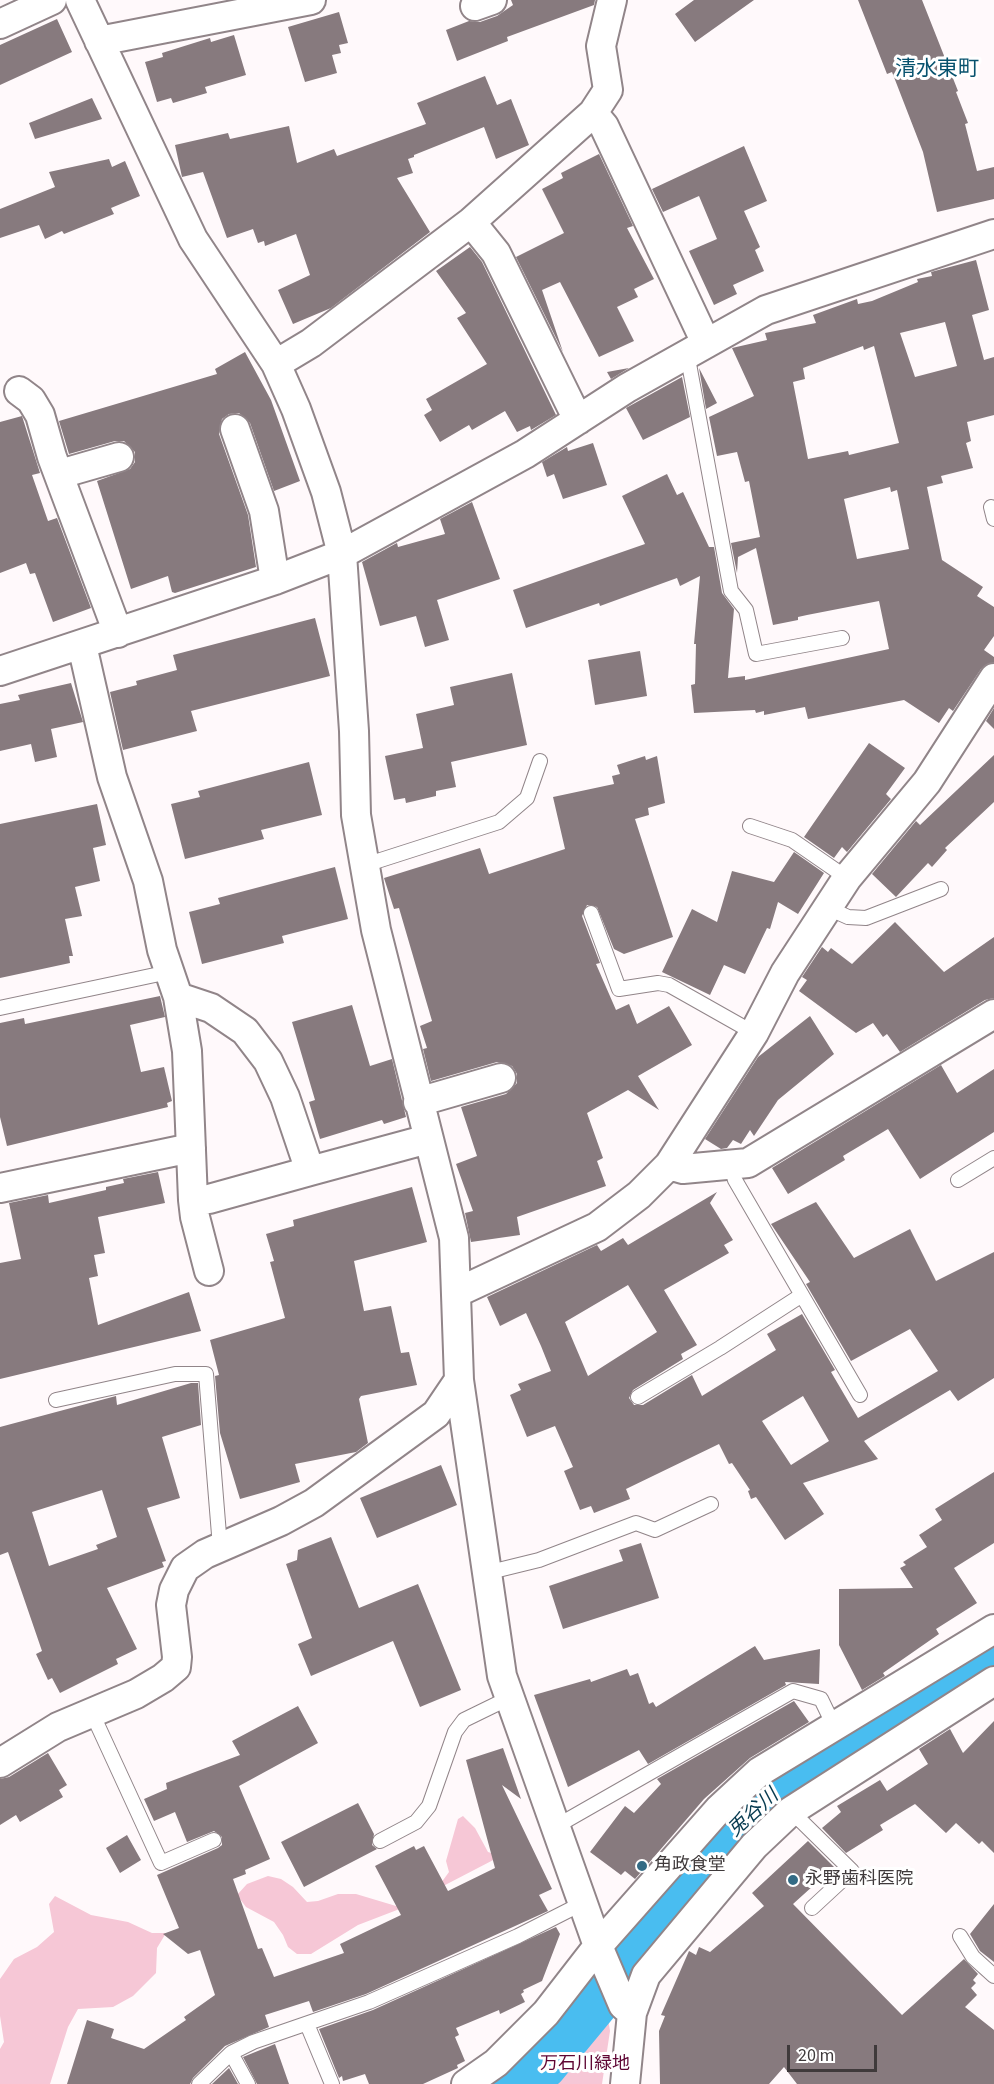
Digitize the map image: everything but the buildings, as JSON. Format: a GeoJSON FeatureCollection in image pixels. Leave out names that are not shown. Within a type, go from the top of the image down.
{"type":"FeatureCollection","features":[{"type":"Feature","properties":{"kind":"street"},"geometry":{"type":"LineString","coordinates":[[0,24],[52,0]]}},
{"type":"Feature","properties":{"kind":"street"},"geometry":{"type":"LineString","coordinates":[[80,0],[193,239],[276,364],[296,409],[326,492],[342,554],[354,731],[356,814],[376,930],[454,1238],[458,1292],[459,1380],[502,1676],[602,1956],[625,2003],[625,2084]]}},
{"type":"Feature","properties":{"kind":"street"},"geometry":{"type":"LineString","coordinates":[[99,42],[311,0]]}},
{"type":"Feature","properties":{"kind":"street"},"geometry":{"type":"LineString","coordinates":[[276,364],[311,343],[471,222],[593,113],[608,90],[601,46],[612,0]]}},
{"type":"Feature","properties":{"kind":"street"},"geometry":{"type":"LineString","coordinates":[[593,113],[604,126],[696,348]]}},
{"type":"Feature","properties":{"kind":"street"},"geometry":{"type":"LineString","coordinates":[[471,222],[496,253],[578,420]]}},
{"type":"Feature","properties":{"kind":"street"},"geometry":{"type":"LineString","coordinates":[[0,671],[275,580],[342,554],[525,454],[696,348],[766,310],[994,234]]}},
{"type":"Feature","properties":{"kind":"street"},"geometry":{"type":"LineString","coordinates":[[19,391],[31,400],[40,415],[118,633]]}},
{"type":"Feature","properties":{"kind":"street"},"geometry":{"type":"LineString","coordinates":[[236,429],[264,511],[275,580]]}},
{"type":"Feature","properties":{"kind":"street"},"geometry":{"type":"LineString","coordinates":[[60,474],[119,457]]}},
{"type":"Feature","properties":{"kind":"street"},"geometry":{"type":"LineString","coordinates":[[82,645],[112,777],[148,881],[187,1051],[193,1200],[209,1271]]}},
{"type":"Feature","properties":{"kind":"street"},"geometry":{"type":"LineString","coordinates":[[458,1292],[597,1227],[639,1195],[669,1165],[754,1033],[786,973],[847,878],[927,782],[994,678]]}},
{"type":"Feature","properties":{"kind":"street"},"geometry":{"type":"LineString","coordinates":[[173,984],[245,1031],[268,1061],[285,1097],[310,1171]]}},
{"type":"Feature","properties":{"kind":"street"},"geometry":{"type":"LineString","coordinates":[[669,1165],[683,1169],[748,1163],[994,1014]]}},
{"type":"Feature","properties":{"kind":"street"},"geometry":{"type":"LineString","coordinates":[[418,1102],[501,1078]]}},
{"type":"Feature","properties":{"kind":"street"},"geometry":{"type":"LineString","coordinates":[[193,1200],[209,1199],[428,1139]]}},
{"type":"Feature","properties":{"kind":"street"},"geometry":{"type":"LineString","coordinates":[[0,1188],[191,1148]]}},
{"type":"Feature","properties":{"kind":"street"},"geometry":{"type":"LineString","coordinates":[[0,1763],[58,1727],[136,1694],[176,1667],[177,1657],[171,1605],[174,1590],[185,1568],[220,1547],[281,1521],[314,1503],[436,1414],[459,1380]]}},
{"type":"Feature","properties":{"kind":"street"},"geometry":{"type":"LineString","coordinates":[[466,2084],[496,2063],[602,1956],[719,1809],[759,1772],[994,1629]]}},
{"type":"Feature","properties":{"kind":"street"},"geometry":{"type":"LineString","coordinates":[[625,2003],[754,1846],[791,1811],[994,1681]]}},
{"type":"Feature","properties":{"kind":"lane"},"geometry":{"type":"LineString","coordinates":[[696,348],[731,591],[746,610],[756,654],[842,638]]}},
{"type":"Feature","properties":{"kind":"lane"},"geometry":{"type":"LineString","coordinates":[[365,866],[499,822],[527,798],[540,761]]}},
{"type":"Feature","properties":{"kind":"lane"},"geometry":{"type":"LineString","coordinates":[[750,826],[792,840],[847,878]]}},
{"type":"Feature","properties":{"kind":"lane"},"geometry":{"type":"LineString","coordinates":[[828,908],[848,917],[866,918],[941,890]]}},
{"type":"Feature","properties":{"kind":"lane"},"geometry":{"type":"LineString","coordinates":[[591,913],[619,989],[658,983],[669,985],[754,1033]]}},
{"type":"Feature","properties":{"kind":"lane"},"geometry":{"type":"LineString","coordinates":[[0,1008],[173,984]]}},
{"type":"Feature","properties":{"kind":"lane"},"geometry":{"type":"LineString","coordinates":[[958,1180],[994,1158]]}},
{"type":"Feature","properties":{"kind":"lane"},"geometry":{"type":"LineString","coordinates":[[731,1166],[735,1180],[860,1395]]}},
{"type":"Feature","properties":{"kind":"lane"},"geometry":{"type":"LineString","coordinates":[[638,1396],[720,1348],[802,1295]]}},
{"type":"Feature","properties":{"kind":"lane"},"geometry":{"type":"LineString","coordinates":[[56,1400],[175,1374],[206,1374],[220,1547]]}},
{"type":"Feature","properties":{"kind":"lane"},"geometry":{"type":"LineString","coordinates":[[486,1573],[539,1560],[636,1523],[656,1530],[711,1504]]}},
{"type":"Feature","properties":{"kind":"lane"},"geometry":{"type":"LineString","coordinates":[[555,1827],[793,1691],[821,1699],[834,1726]]}},
{"type":"Feature","properties":{"kind":"lane"},"geometry":{"type":"LineString","coordinates":[[380,1841],[416,1822],[429,1806],[455,1732],[464,1720],[509,1698]]}},
{"type":"Feature","properties":{"kind":"lane"},"geometry":{"type":"LineString","coordinates":[[92,1713],[161,1863],[214,1840]]}},
{"type":"Feature","properties":{"kind":"lane"},"geometry":{"type":"LineString","coordinates":[[791,1811],[852,1872],[812,1908]]}},
{"type":"Feature","properties":{"kind":"lane"},"geometry":{"type":"LineString","coordinates":[[198,2084],[231,2053],[253,2042],[369,2002],[583,1904]]}},
{"type":"Feature","properties":{"kind":"lane"},"geometry":{"type":"LineString","coordinates":[[960,1936],[973,1957],[994,1976]]}},
{"type":"Feature","properties":{"kind":"lane"},"geometry":{"type":"LineString","coordinates":[[307,2024],[332,2084]]}},
{"type":"Feature","properties":{"kind":"lane"},"geometry":{"type":"LineString","coordinates":[[231,2053],[248,2084]]}},
{"type":"Feature","properties":{"kind":"green space"},"geometry":{"type":"Polygon","coordinates":[[[463,1816],[475,1828],[488,1852],[501,1856],[397,1910],[358,1925],[311,1954],[297,1954],[288,1947],[274,1922],[246,1907],[237,1895],[247,1884],[268,1876],[281,1879],[293,1887],[307,1902],[338,1894],[356,1894],[396,1906],[441,1883],[449,1872],[446,1861],[458,1819],[463,1816]]]}},
{"type":"Feature","properties":{"kind":"green space"},"geometry":{"type":"Polygon","coordinates":[[[55,1896],[91,1915],[128,1922],[152,1933],[166,1933],[157,1948],[156,1973],[133,1996],[113,2007],[78,2009],[68,2027],[50,2084],[0,2084],[0,2049],[4,2042],[0,2016],[0,1979],[14,1959],[37,1947],[54,1932],[49,1904],[55,1896]]]}},
{"type":"Feature","properties":{"kind":"green space","name":"万石川緑地"},"geometry":{"type":"Polygon","coordinates":[[[608,2019],[610,2031],[602,2084],[546,2084],[600,2021],[608,2019]]]}},
{"type":"Feature","properties":{"kind":"waterway","name":"兎谷川"},"geometry":{"type":"LineString","coordinates":[[513,2084],[541,2063],[728,1837],[772,1796],[822,1757],[994,1651]]}},
{"type":"Feature","properties":{"kind":"place","name":"角政食堂"},"geometry":{"type":"Point","coordinates":[642,1866]}},
{"type":"Feature","properties":{"kind":"place","name":"永野歯科医院"},"geometry":{"type":"Point","coordinates":[793,1880]}},
{"type":"Feature","properties":{"kind":"district","name":"清水東町"},"geometry":{"type":"Point","coordinates":[937,70]}}]}
